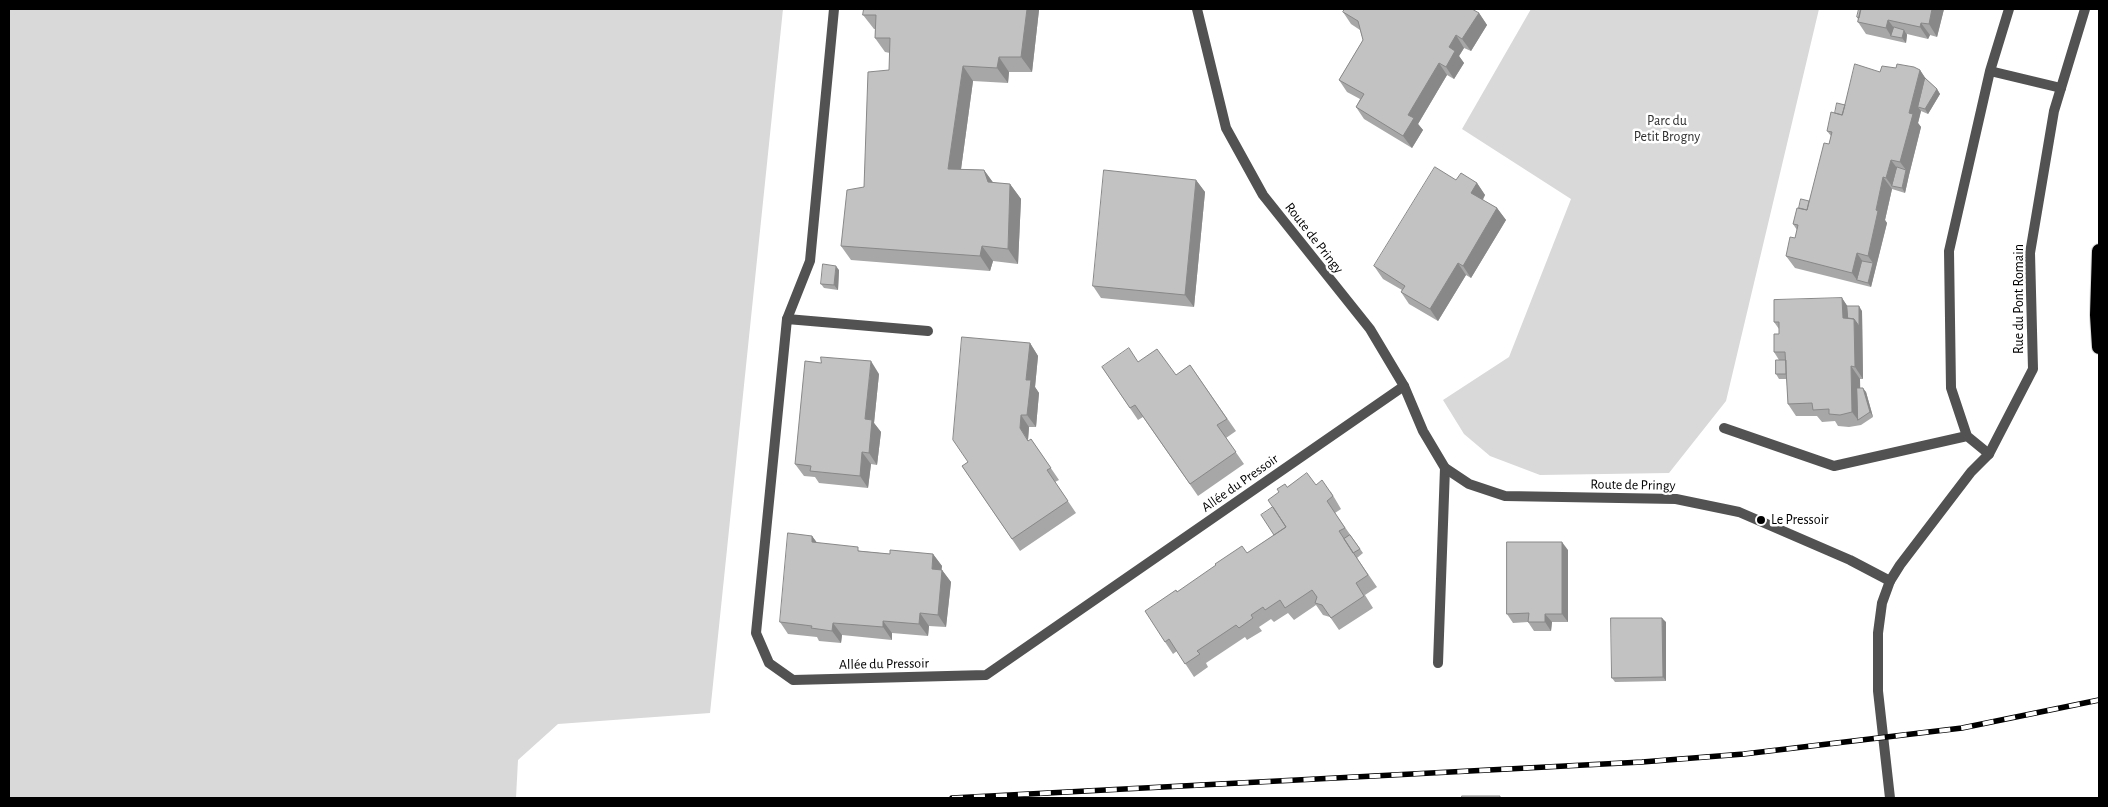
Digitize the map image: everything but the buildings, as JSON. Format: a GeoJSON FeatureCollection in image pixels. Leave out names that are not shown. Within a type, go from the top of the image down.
{"type":"FeatureCollection","features":[{"type":"Feature","properties":{"kind":"highway"},"geometry":{"type":"LineString","coordinates":[[2099,251],[2097,315],[2099,347]]}},
{"type":"Feature","properties":{"kind":"street","name":"Allée du Pressoir"},"geometry":{"type":"LineString","coordinates":[[834,9],[810,262],[787,319],[756,633],[769,663],[794,680],[986,675],[1404,386]]}},
{"type":"Feature","properties":{"kind":"street","name":"Route de Pringy"},"geometry":{"type":"LineString","coordinates":[[1196,9],[1226,128],[1263,195],[1370,330],[1404,386],[1423,431],[1445,468],[1469,484],[1505,496],[1676,499],[1739,512],[1850,560],[1890,581]]}},
{"type":"Feature","properties":{"kind":"street"},"geometry":{"type":"LineString","coordinates":[[1989,454],[1967,436],[1951,388],[1949,251],[1990,71],[2009,9]]}},
{"type":"Feature","properties":{"kind":"street","name":"Rue du Pont Romain"},"geometry":{"type":"LineString","coordinates":[[1890,581],[1900,565],[1971,472],[1989,454],[2033,369],[2030,252],[2054,111],[2085,9]]}},
{"type":"Feature","properties":{"kind":"street"},"geometry":{"type":"LineString","coordinates":[[1990,71],[2061,88]]}},
{"type":"Feature","properties":{"kind":"street"},"geometry":{"type":"LineString","coordinates":[[787,319],[928,331]]}},
{"type":"Feature","properties":{"kind":"street"},"geometry":{"type":"LineString","coordinates":[[1724,428],[1834,466],[1967,436]]}},
{"type":"Feature","properties":{"kind":"street"},"geometry":{"type":"LineString","coordinates":[[1438,663],[1445,468]]}},
{"type":"Feature","properties":{"kind":"street"},"geometry":{"type":"LineString","coordinates":[[1890,581],[1882,603],[1878,634],[1878,691],[1890,798]]}},
{"type":"Feature","properties":{"kind":"green space"},"geometry":{"type":"Polygon","coordinates":[[[9,9],[783,9],[710,713],[558,724],[518,760],[516,798],[9,798],[9,9]]]}},
{"type":"Feature","properties":{"kind":"green space","name":"Parc du Petit Brogny"},"geometry":{"type":"Polygon","coordinates":[[[1531,9],[1819,9],[1726,401],[1669,473],[1540,475],[1490,456],[1464,434],[1443,400],[1509,357],[1571,199],[1462,129],[1531,9]]]}},
{"type":"Feature","properties":{"kind":"railway"},"geometry":{"type":"LineString","coordinates":[[952,798],[1642,762],[1744,754],[1962,728],[2099,700]]}},
{"type":"Feature","properties":{"kind":"place","name":"Le Pressoir"},"geometry":{"type":"Point","coordinates":[1761,520]}}]}
